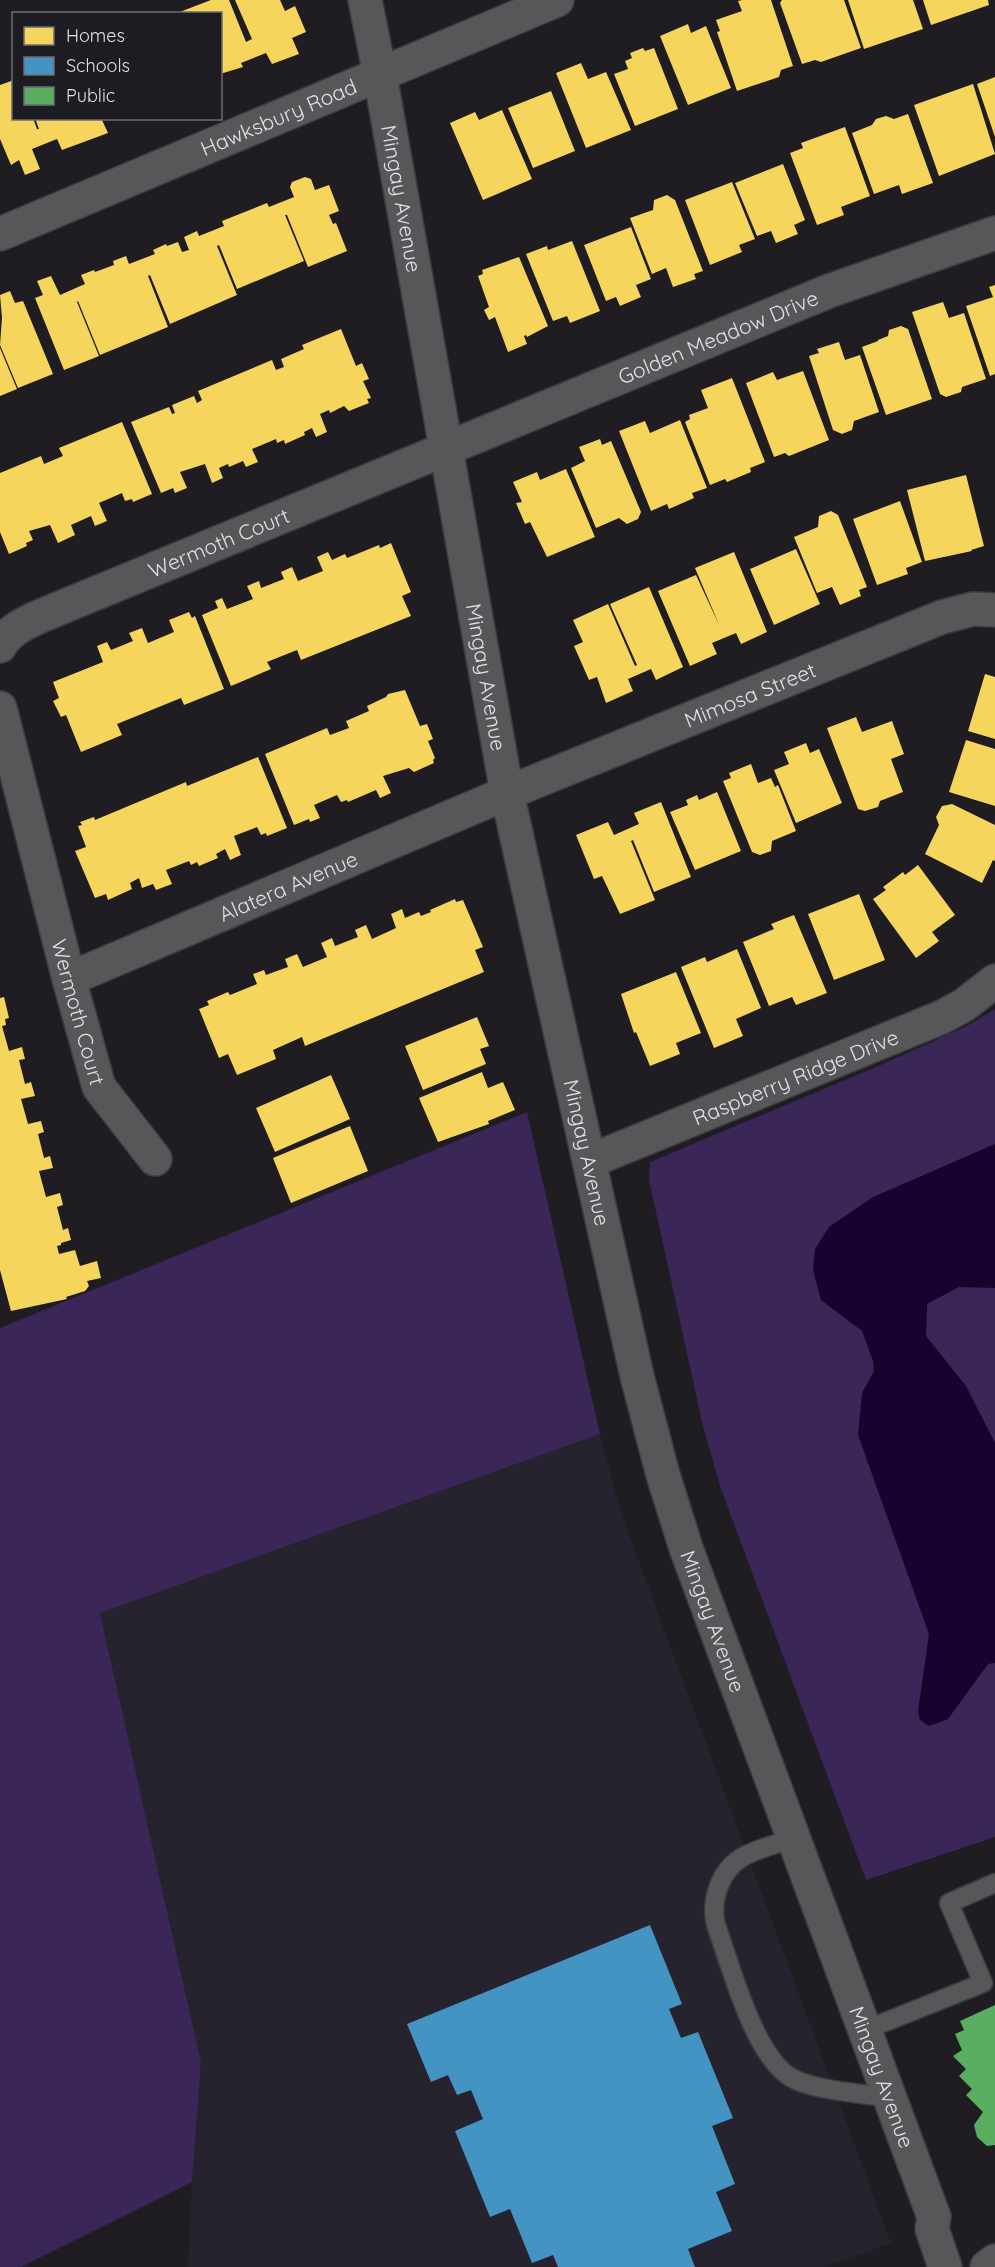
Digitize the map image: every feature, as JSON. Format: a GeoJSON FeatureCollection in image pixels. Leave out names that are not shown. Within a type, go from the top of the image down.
{"type":"FeatureCollection","features":[{"type":"Feature","properties":{"kind":"street","name":"Mingay Avenue"},"geometry":{"type":"LineString","coordinates":[[365,0],[507,793],[637,1376],[663,1475],[697,1578],[934,2217],[932,2229],[945,2267]]}},
{"type":"Feature","properties":{"kind":"street","name":"Hawksbury Road"},"geometry":{"type":"LineString","coordinates":[[0,234],[556,0]]}},
{"type":"Feature","properties":{"kind":"street","name":"Golden Meadow Drive"},"geometry":{"type":"LineString","coordinates":[[446,449],[828,291],[995,234]]}},
{"type":"Feature","properties":{"kind":"street","name":"Wermoth Court"},"geometry":{"type":"LineString","coordinates":[[0,646],[3,640],[20,626],[43,615],[446,449]]}},
{"type":"Feature","properties":{"kind":"street","name":"Mimosa Street"},"geometry":{"type":"LineString","coordinates":[[507,793],[942,617],[973,609],[995,610]]}},
{"type":"Feature","properties":{"kind":"street","name":"Wermoth Court"},"geometry":{"type":"LineString","coordinates":[[0,708],[99,1087],[155,1159]]}},
{"type":"Feature","properties":{"kind":"street","name":"Alatera Avenue"},"geometry":{"type":"LineString","coordinates":[[69,979],[507,793]]}},
{"type":"Feature","properties":{"kind":"street","name":"Raspberry Ridge Drive"},"geometry":{"type":"LineString","coordinates":[[590,1161],[942,1017],[964,1005],[995,981]]}},
{"type":"Feature","properties":{"kind":"street"},"geometry":{"type":"LineString","coordinates":[[987,2267],[995,2261]]}},
{"type":"Feature","properties":{"kind":"lane"},"geometry":{"type":"LineString","coordinates":[[795,1838],[744,1856],[735,1862],[720,1884],[715,1897],[716,1925],[754,2031],[778,2069],[791,2078],[811,2086],[890,2098]]}},
{"type":"Feature","properties":{"kind":"lane"},"geometry":{"type":"LineString","coordinates":[[866,2031],[989,1980],[949,1903],[995,1883]]}},
{"type":"Feature","properties":{"kind":"shaded area"},"geometry":{"type":"Polygon","coordinates":[[[995,1009],[995,1837],[866,1880],[720,1486],[703,1426],[649,1180],[650,1162],[883,1064],[967,1026],[995,1009]]]}},
{"type":"Feature","properties":{"kind":"shaded area"},"geometry":{"type":"Polygon","coordinates":[[[527,1112],[600,1434],[100,1613],[201,2062],[192,2182],[21,2267],[0,2267],[0,1328],[527,1112]]]}},
{"type":"Feature","properties":{"kind":"shaded area"},"geometry":{"type":"Polygon","coordinates":[[[995,1144],[995,1288],[959,1287],[927,1304],[926,1336],[966,1386],[995,1443],[995,1663],[988,1664],[948,1719],[929,1726],[920,1720],[918,1711],[929,1634],[858,1435],[862,1393],[874,1371],[873,1361],[862,1331],[821,1300],[813,1270],[815,1249],[829,1227],[873,1197],[995,1144]]]}},
{"type":"Feature","properties":{"kind":"shaded area"},"geometry":{"type":"Polygon","coordinates":[[[600,1434],[621,1513],[891,2243],[823,2267],[188,2267],[201,2062],[100,1613],[600,1434]]]}},
{"type":"Feature","properties":{"kind":"building: Homes"},"geometry":{"type":"Polygon","coordinates":[[[211,0],[229,0],[246,42],[252,39],[235,0],[280,0],[285,11],[295,6],[306,32],[292,38],[299,54],[272,64],[266,53],[241,63],[243,67],[222,73],[222,12],[180,12],[211,0]]]}},
{"type":"Feature","properties":{"kind":"building: Homes"},"geometry":{"type":"Polygon","coordinates":[[[771,0],[793,66],[781,70],[779,77],[737,91],[717,32],[720,31],[716,20],[742,11],[738,1],[771,0]]]}},
{"type":"Feature","properties":{"kind":"building: Homes"},"geometry":{"type":"Polygon","coordinates":[[[782,0],[844,0],[861,48],[821,62],[815,60],[802,64],[780,3],[782,0]]]}},
{"type":"Feature","properties":{"kind":"building: Homes"},"geometry":{"type":"Polygon","coordinates":[[[848,0],[913,0],[923,29],[864,49],[848,0]]]}},
{"type":"Feature","properties":{"kind":"building: Homes"},"geometry":{"type":"Polygon","coordinates":[[[923,0],[988,0],[989,5],[931,25],[923,0]]]}},
{"type":"Feature","properties":{"kind":"building: Homes"},"geometry":{"type":"Polygon","coordinates":[[[688,24],[691,33],[706,26],[731,88],[688,105],[660,36],[688,24]]]}},
{"type":"Feature","properties":{"kind":"building: Homes"},"geometry":{"type":"Polygon","coordinates":[[[643,48],[645,51],[654,48],[678,109],[635,126],[614,74],[628,69],[625,61],[632,58],[630,53],[643,48]]]}},
{"type":"Feature","properties":{"kind":"building: Homes"},"geometry":{"type":"Polygon","coordinates":[[[581,63],[588,79],[606,72],[631,130],[586,148],[556,73],[581,63]]]}},
{"type":"Feature","properties":{"kind":"building: Homes"},"geometry":{"type":"Polygon","coordinates":[[[995,77],[995,137],[977,84],[995,77]]]}},
{"type":"Feature","properties":{"kind":"building: Homes"},"geometry":{"type":"Polygon","coordinates":[[[12,81],[12,120],[34,120],[39,129],[36,120],[102,120],[108,133],[62,150],[57,139],[32,149],[40,169],[25,175],[19,160],[11,165],[0,139],[0,85],[12,81]]]}},
{"type":"Feature","properties":{"kind":"building: Homes"},"geometry":{"type":"Polygon","coordinates":[[[973,84],[995,154],[939,176],[914,105],[973,84]]]}},
{"type":"Feature","properties":{"kind":"building: Homes"},"geometry":{"type":"Polygon","coordinates":[[[551,91],[575,151],[533,168],[508,108],[551,91]]]}},
{"type":"Feature","properties":{"kind":"building: Homes"},"geometry":{"type":"Polygon","coordinates":[[[502,110],[532,179],[483,200],[450,123],[475,112],[479,120],[502,110]]]}},
{"type":"Feature","properties":{"kind":"building: Homes"},"geometry":{"type":"Polygon","coordinates":[[[908,114],[933,183],[902,194],[899,185],[874,194],[852,133],[872,125],[876,119],[886,116],[894,119],[908,114]]]}},
{"type":"Feature","properties":{"kind":"building: Homes"},"geometry":{"type":"Polygon","coordinates":[[[845,127],[870,196],[841,207],[844,215],[817,225],[790,153],[803,148],[801,143],[845,127]]]}},
{"type":"Feature","properties":{"kind":"building: Homes"},"geometry":{"type":"Polygon","coordinates":[[[783,164],[805,220],[794,225],[798,234],[776,243],[771,231],[757,236],[735,183],[783,164]]]}},
{"type":"Feature","properties":{"kind":"building: Homes"},"geometry":{"type":"Polygon","coordinates":[[[305,177],[311,179],[315,190],[329,185],[339,211],[329,215],[333,224],[336,223],[347,251],[308,267],[287,215],[285,215],[304,261],[237,289],[219,245],[217,246],[237,295],[170,324],[150,275],[148,276],[168,327],[100,355],[78,301],[99,356],[64,370],[35,298],[43,295],[37,281],[51,276],[60,295],[85,284],[81,275],[114,265],[113,261],[126,256],[129,264],[155,254],[153,250],[166,244],[167,246],[178,242],[182,252],[189,250],[184,237],[197,231],[199,236],[224,226],[222,221],[267,203],[269,207],[294,197],[290,187],[292,182],[305,177]]]}},
{"type":"Feature","properties":{"kind":"building: Homes"},"geometry":{"type":"Polygon","coordinates":[[[732,182],[755,239],[739,245],[742,252],[710,265],[685,200],[732,182]]]}},
{"type":"Feature","properties":{"kind":"building: Homes"},"geometry":{"type":"Polygon","coordinates":[[[667,195],[675,200],[703,271],[694,274],[696,279],[673,287],[666,268],[652,274],[630,218],[653,210],[654,200],[667,195]]]}},
{"type":"Feature","properties":{"kind":"building: Homes"},"geometry":{"type":"Polygon","coordinates":[[[631,227],[651,279],[636,285],[641,297],[620,306],[616,297],[606,301],[584,245],[631,227]]]}},
{"type":"Feature","properties":{"kind":"building: Homes"},"geometry":{"type":"Polygon","coordinates":[[[572,241],[600,311],[570,323],[567,316],[553,321],[526,254],[547,246],[548,250],[572,241]]]}},
{"type":"Feature","properties":{"kind":"building: Homes"},"geometry":{"type":"Polygon","coordinates":[[[519,257],[548,326],[527,337],[524,336],[527,344],[508,352],[495,317],[489,320],[484,310],[489,307],[478,276],[483,274],[482,270],[519,257]]]}},
{"type":"Feature","properties":{"kind":"building: Homes"},"geometry":{"type":"Polygon","coordinates":[[[995,285],[995,374],[990,376],[966,306],[993,297],[989,287],[995,285]]]}},
{"type":"Feature","properties":{"kind":"building: Homes"},"geometry":{"type":"Polygon","coordinates":[[[10,291],[15,303],[23,301],[53,374],[18,388],[0,345],[2,318],[0,295],[10,291]]]}},
{"type":"Feature","properties":{"kind":"building: Homes"},"geometry":{"type":"Polygon","coordinates":[[[943,302],[949,318],[964,313],[986,379],[962,387],[961,392],[946,397],[940,394],[912,312],[943,302]]]}},
{"type":"Feature","properties":{"kind":"building: Homes"},"geometry":{"type":"Polygon","coordinates":[[[901,326],[908,329],[932,399],[886,415],[862,347],[888,336],[889,330],[901,326]]]}},
{"type":"Feature","properties":{"kind":"building: Homes"},"geometry":{"type":"Polygon","coordinates":[[[341,329],[356,366],[362,363],[369,379],[363,381],[371,398],[367,399],[369,403],[349,411],[344,406],[330,413],[329,410],[320,414],[327,432],[316,437],[312,428],[304,432],[305,435],[285,444],[284,440],[277,443],[276,439],[252,449],[258,462],[246,467],[243,461],[229,467],[228,464],[219,468],[223,478],[212,483],[205,464],[180,472],[187,488],[175,493],[173,488],[161,493],[131,422],[169,407],[172,414],[175,413],[172,405],[194,396],[197,403],[202,400],[198,391],[272,360],[276,370],[284,367],[281,359],[304,349],[302,345],[341,329]]]}},
{"type":"Feature","properties":{"kind":"building: Homes"},"geometry":{"type":"Polygon","coordinates":[[[839,342],[845,360],[860,355],[879,412],[854,421],[852,430],[842,434],[833,430],[809,356],[819,353],[817,349],[839,342]]]}},
{"type":"Feature","properties":{"kind":"building: Homes"},"geometry":{"type":"Polygon","coordinates":[[[0,348],[17,389],[0,396],[0,348]]]}},
{"type":"Feature","properties":{"kind":"building: Homes"},"geometry":{"type":"Polygon","coordinates":[[[803,371],[829,440],[789,456],[785,453],[774,457],[746,383],[773,372],[777,380],[803,371]]]}},
{"type":"Feature","properties":{"kind":"building: Homes"},"geometry":{"type":"Polygon","coordinates":[[[732,378],[765,462],[750,468],[751,472],[727,482],[725,479],[710,485],[685,422],[690,419],[689,415],[708,408],[701,390],[732,378]]]}},
{"type":"Feature","properties":{"kind":"building: Homes"},"geometry":{"type":"Polygon","coordinates":[[[680,420],[707,488],[692,493],[694,498],[669,509],[667,504],[651,511],[619,431],[645,421],[650,433],[680,420]]]}},
{"type":"Feature","properties":{"kind":"building: Homes"},"geometry":{"type":"Polygon","coordinates":[[[122,422],[152,494],[133,502],[132,499],[125,501],[122,493],[99,503],[107,521],[95,526],[91,516],[71,525],[75,535],[58,543],[50,525],[29,531],[33,540],[26,543],[27,546],[9,554],[0,532],[0,473],[41,456],[44,464],[63,456],[59,448],[122,422]]]}},
{"type":"Feature","properties":{"kind":"building: Homes"},"geometry":{"type":"Polygon","coordinates":[[[600,439],[602,445],[611,441],[641,512],[638,519],[627,524],[619,518],[596,528],[571,468],[585,461],[579,447],[600,439]]]}},
{"type":"Feature","properties":{"kind":"building: Homes"},"geometry":{"type":"Polygon","coordinates":[[[566,469],[595,537],[547,557],[530,522],[525,524],[516,503],[522,502],[513,482],[537,472],[540,480],[566,469]]]}},
{"type":"Feature","properties":{"kind":"building: Homes"},"geometry":{"type":"Polygon","coordinates":[[[966,475],[984,546],[972,551],[925,561],[907,490],[966,475]]]}},
{"type":"Feature","properties":{"kind":"building: Homes"},"geometry":{"type":"Polygon","coordinates":[[[900,501],[922,562],[906,568],[908,574],[877,585],[853,519],[900,501]]]}},
{"type":"Feature","properties":{"kind":"building: Homes"},"geometry":{"type":"Polygon","coordinates":[[[831,511],[838,515],[867,587],[859,590],[861,596],[840,605],[832,587],[817,593],[794,537],[818,527],[819,516],[831,511]]]}},
{"type":"Feature","properties":{"kind":"building: Homes"},"geometry":{"type":"Polygon","coordinates":[[[391,543],[411,592],[402,596],[411,616],[301,660],[297,650],[267,662],[271,669],[231,686],[202,615],[218,608],[215,601],[222,598],[227,609],[253,599],[247,586],[259,581],[261,588],[284,579],[281,572],[292,567],[298,581],[323,571],[317,557],[328,552],[332,560],[345,554],[347,558],[379,545],[380,548],[391,543]]]}},
{"type":"Feature","properties":{"kind":"building: Homes"},"geometry":{"type":"Polygon","coordinates":[[[796,549],[820,604],[774,625],[750,569],[796,549]]]}},
{"type":"Feature","properties":{"kind":"building: Homes"},"geometry":{"type":"Polygon","coordinates":[[[734,552],[767,632],[741,644],[736,633],[712,643],[717,654],[690,666],[658,591],[696,575],[720,627],[695,568],[734,552]]]}},
{"type":"Feature","properties":{"kind":"building: Homes"},"geometry":{"type":"Polygon","coordinates":[[[649,587],[683,667],[656,680],[651,669],[628,679],[633,691],[606,703],[597,677],[589,680],[574,646],[583,642],[573,620],[608,604],[635,666],[637,665],[610,604],[649,587]]]}},
{"type":"Feature","properties":{"kind":"building: Homes"},"geometry":{"type":"Polygon","coordinates":[[[189,612],[192,618],[195,616],[224,689],[184,705],[181,698],[117,724],[122,735],[81,752],[66,715],[61,717],[53,701],[59,698],[53,682],[103,662],[97,646],[107,642],[111,650],[133,641],[129,633],[142,628],[148,643],[174,632],[169,620],[189,612]]]}},
{"type":"Feature","properties":{"kind":"building: Homes"},"geometry":{"type":"Polygon","coordinates":[[[985,674],[995,677],[995,739],[968,731],[985,674]]]}},
{"type":"Feature","properties":{"kind":"building: Homes"},"geometry":{"type":"Polygon","coordinates":[[[405,690],[420,726],[427,724],[433,739],[428,741],[435,758],[434,763],[414,772],[409,768],[383,776],[391,793],[380,798],[376,790],[348,802],[347,800],[341,802],[337,795],[314,805],[320,818],[310,822],[309,819],[294,825],[265,754],[327,728],[330,735],[349,728],[346,721],[369,711],[367,706],[388,694],[405,690]]]}},
{"type":"Feature","properties":{"kind":"building: Homes"},"geometry":{"type":"Polygon","coordinates":[[[856,717],[862,732],[892,721],[904,754],[891,759],[903,792],[880,801],[878,807],[865,811],[858,809],[827,728],[856,717]]]}},
{"type":"Feature","properties":{"kind":"building: Homes"},"geometry":{"type":"Polygon","coordinates":[[[966,740],[995,749],[995,806],[949,792],[966,740]]]}},
{"type":"Feature","properties":{"kind":"building: Homes"},"geometry":{"type":"Polygon","coordinates":[[[806,743],[810,753],[819,749],[842,803],[796,823],[774,770],[789,764],[784,752],[806,743]]]}},
{"type":"Feature","properties":{"kind":"building: Homes"},"geometry":{"type":"Polygon","coordinates":[[[258,757],[287,828],[267,836],[266,833],[261,835],[257,827],[234,836],[241,855],[230,860],[225,849],[216,854],[218,858],[199,866],[197,862],[191,865],[189,861],[166,870],[172,884],[156,890],[153,884],[142,888],[139,878],[130,883],[132,889],[108,900],[106,894],[95,898],[75,851],[86,847],[78,826],[82,825],[80,822],[94,817],[95,820],[186,782],[187,786],[258,757]]]}},
{"type":"Feature","properties":{"kind":"building: Homes"},"geometry":{"type":"Polygon","coordinates":[[[751,764],[758,783],[771,778],[775,787],[778,785],[796,831],[772,841],[771,851],[760,855],[752,852],[723,781],[731,778],[729,773],[751,764]]]}},
{"type":"Feature","properties":{"kind":"building: Homes"},"geometry":{"type":"Polygon","coordinates":[[[717,792],[741,851],[695,870],[670,812],[688,805],[686,800],[697,795],[699,800],[717,792]]]}},
{"type":"Feature","properties":{"kind":"building: Homes"},"geometry":{"type":"Polygon","coordinates":[[[661,802],[691,877],[654,892],[633,840],[631,841],[655,900],[620,914],[602,876],[594,879],[576,835],[608,822],[614,835],[639,824],[634,813],[661,802]]]}},
{"type":"Feature","properties":{"kind":"building: Homes"},"geometry":{"type":"Polygon","coordinates":[[[952,804],[995,825],[995,861],[993,860],[982,883],[925,854],[939,825],[936,817],[942,806],[952,804]]]}},
{"type":"Feature","properties":{"kind":"building: Homes"},"geometry":{"type":"Polygon","coordinates":[[[918,865],[955,915],[932,932],[939,941],[916,958],[873,899],[886,890],[883,887],[903,872],[905,875],[918,865]]]}},
{"type":"Feature","properties":{"kind":"building: Homes"},"geometry":{"type":"Polygon","coordinates":[[[859,894],[885,960],[834,980],[808,914],[859,894]]]}},
{"type":"Feature","properties":{"kind":"building: Homes"},"geometry":{"type":"Polygon","coordinates":[[[455,899],[456,902],[463,900],[483,947],[475,950],[484,972],[305,1046],[302,1037],[273,1050],[276,1059],[237,1075],[228,1054],[219,1058],[199,1009],[209,1005],[207,1001],[257,984],[253,974],[264,970],[266,975],[288,967],[285,959],[297,954],[303,967],[327,957],[321,943],[332,938],[335,946],[358,937],[355,930],[366,925],[372,939],[396,928],[391,914],[402,909],[405,918],[419,912],[421,916],[455,899]]]}},
{"type":"Feature","properties":{"kind":"building: Homes"},"geometry":{"type":"Polygon","coordinates":[[[794,915],[827,993],[796,1005],[792,997],[769,1006],[743,942],[774,929],[771,924],[794,915]]]}},
{"type":"Feature","properties":{"kind":"building: Homes"},"geometry":{"type":"Polygon","coordinates":[[[737,949],[761,1008],[736,1019],[743,1036],[714,1048],[681,967],[705,957],[707,962],[737,949]]]}},
{"type":"Feature","properties":{"kind":"building: Homes"},"geometry":{"type":"Polygon","coordinates":[[[676,972],[701,1033],[676,1043],[680,1054],[650,1066],[636,1032],[634,1033],[621,994],[676,972]]]}},
{"type":"Feature","properties":{"kind":"building: Homes"},"geometry":{"type":"Polygon","coordinates":[[[4,997],[9,1018],[5,1019],[6,1025],[2,1026],[9,1051],[22,1047],[25,1059],[19,1060],[25,1084],[31,1082],[35,1096],[21,1099],[28,1124],[41,1121],[44,1132],[38,1134],[44,1158],[50,1156],[53,1168],[39,1171],[46,1197],[60,1193],[63,1205],[57,1207],[63,1230],[68,1228],[71,1240],[57,1246],[59,1254],[75,1250],[80,1266],[97,1261],[101,1278],[87,1281],[89,1286],[85,1291],[66,1297],[67,1299],[11,1311],[0,1270],[0,998],[4,997]]]}},
{"type":"Feature","properties":{"kind":"building: Homes"},"geometry":{"type":"Polygon","coordinates":[[[477,1017],[489,1046],[480,1049],[486,1064],[423,1090],[405,1046],[477,1017]]]}},
{"type":"Feature","properties":{"kind":"building: Homes"},"geometry":{"type":"Polygon","coordinates":[[[482,1072],[488,1088],[503,1082],[515,1110],[488,1121],[489,1124],[438,1142],[419,1098],[482,1072]]]}},
{"type":"Feature","properties":{"kind":"building: Homes"},"geometry":{"type":"Polygon","coordinates":[[[331,1075],[350,1119],[275,1152],[256,1108],[331,1075]]]}},
{"type":"Feature","properties":{"kind":"building: Homes"},"geometry":{"type":"Polygon","coordinates":[[[350,1126],[368,1171],[291,1203],[273,1158],[350,1126]]]}},
{"type":"Feature","properties":{"kind":"building: Schools"},"geometry":{"type":"Polygon","coordinates":[[[650,1925],[682,2004],[669,2009],[681,2038],[698,2032],[733,2118],[712,2126],[735,2184],[716,2192],[732,2231],[688,2249],[695,2267],[558,2267],[553,2255],[532,2263],[510,2209],[490,2217],[455,2131],[483,2119],[471,2090],[457,2095],[448,2075],[431,2082],[407,2024],[650,1925]]]}},
{"type":"Feature","properties":{"kind":"building: Public"},"geometry":{"type":"Polygon","coordinates":[[[995,2005],[995,2145],[987,2146],[977,2137],[974,2125],[983,2112],[966,2095],[972,2089],[959,2076],[966,2069],[953,2056],[962,2050],[955,2034],[964,2030],[960,2021],[995,2005]]]}}]}
